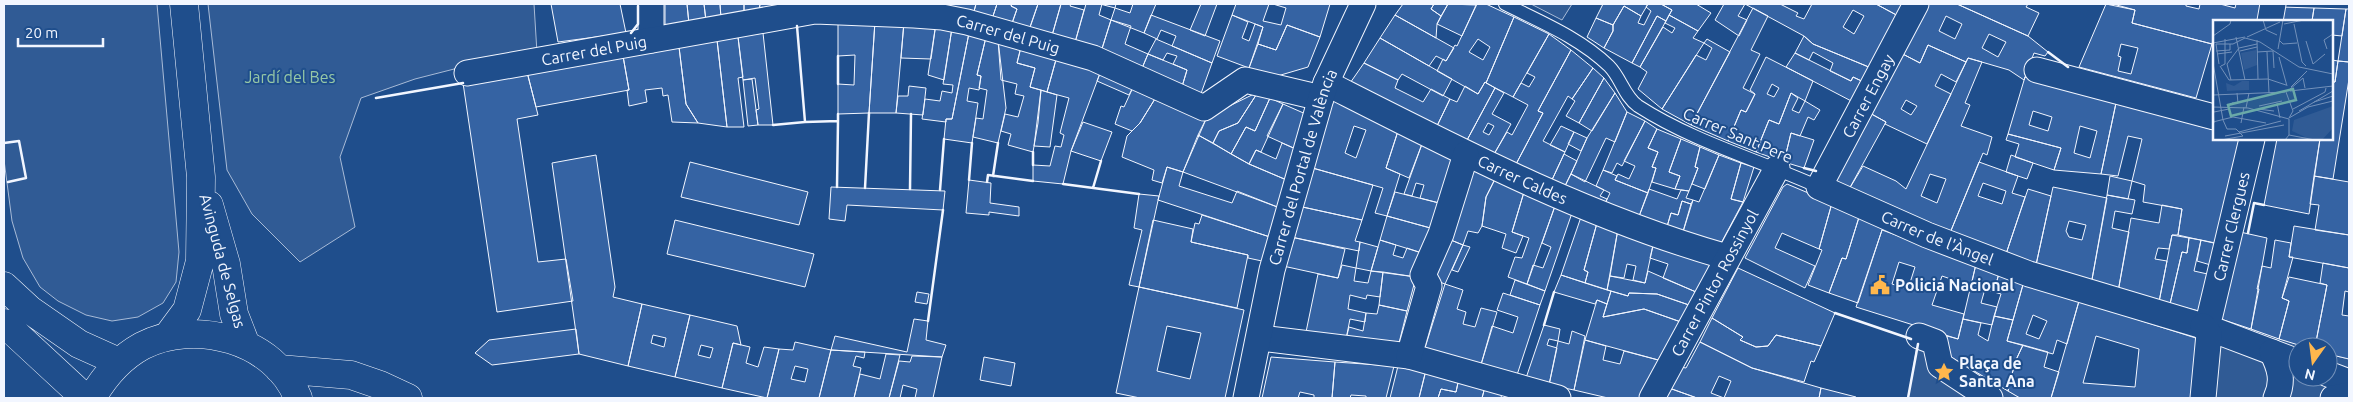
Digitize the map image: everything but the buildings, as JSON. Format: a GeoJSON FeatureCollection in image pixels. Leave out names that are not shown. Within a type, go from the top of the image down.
{"type":"FeatureCollection","features":[{"type":"Feature","properties":{"kind":"main road","name":"Avinguda de Selgas"},"geometry":{"type":"LineString","coordinates":[[167,337],[188,310],[200,261],[201,177],[184,4]]}},
{"type":"Feature","properties":{"kind":"main road","name":"Avinguda de Selgas"},"geometry":{"type":"LineString","coordinates":[[201,177],[226,264],[234,314],[246,345]]}},
{"type":"Feature","properties":{"kind":"main road"},"geometry":{"type":"LineString","coordinates":[[4,286],[30,310],[80,344],[119,362]]}},
{"type":"Feature","properties":{"kind":"main road"},"geometry":{"type":"LineString","coordinates":[[4,322],[85,398]]}},
{"type":"Feature","properties":{"kind":"main road"},"geometry":{"type":"LineString","coordinates":[[92,398],[102,381],[119,362],[142,346],[167,337],[194,333],[221,336],[246,345],[264,356],[279,369],[298,398]]}},
{"type":"Feature","properties":{"kind":"main road"},"geometry":{"type":"LineString","coordinates":[[279,369],[351,375],[380,385],[408,398]]}},
{"type":"Feature","properties":{"kind":"street"},"geometry":{"type":"LineString","coordinates":[[651,4],[651,40]]}},
{"type":"Feature","properties":{"kind":"street","name":"Carrer del Portal de València"},"geometry":{"type":"LineString","coordinates":[[1246,398],[1260,338],[1272,270],[1324,91],[1363,4]]}},
{"type":"Feature","properties":{"kind":"street","name":"Carrer Engay"},"geometry":{"type":"LineString","coordinates":[[1819,187],[1916,4]]}},
{"type":"Feature","properties":{"kind":"street"},"geometry":{"type":"LineString","coordinates":[[2270,20],[2273,4]]}},
{"type":"Feature","properties":{"kind":"street","name":"Carrer del Puig"},"geometry":{"type":"LineString","coordinates":[[467,73],[651,40],[816,7],[942,17],[967,22],[1092,58],[1204,108],[1244,80],[1324,91]]}},
{"type":"Feature","properties":{"kind":"street"},"geometry":{"type":"LineString","coordinates":[[2037,70],[2213,117]]}},
{"type":"Feature","properties":{"kind":"street","name":"Carrer Caldes"},"geometry":{"type":"LineString","coordinates":[[1324,91],[1609,218],[1685,245],[1727,257]]}},
{"type":"Feature","properties":{"kind":"street","name":"Carrer Clergues"},"geometry":{"type":"LineString","coordinates":[[2206,320],[2252,140]]}},
{"type":"Feature","properties":{"kind":"street"},"geometry":{"type":"LineString","coordinates":[[1409,356],[1429,286],[1423,275],[1440,234],[1466,154]]}},
{"type":"Feature","properties":{"kind":"street","name":"Carrer Pintor Rossinyol"},"geometry":{"type":"LineString","coordinates":[[1652,398],[1777,168]]}},
{"type":"Feature","properties":{"kind":"street","name":"Carrer de l'Àngel"},"geometry":{"type":"LineString","coordinates":[[1819,187],[1927,235],[2029,274],[2206,320],[2288,358]]}},
{"type":"Feature","properties":{"kind":"street"},"geometry":{"type":"LineString","coordinates":[[2203,398],[2210,334],[2206,320]]}},
{"type":"Feature","properties":{"kind":"street"},"geometry":{"type":"LineString","coordinates":[[1919,336],[1935,342],[1940,365],[1990,398]]}},
{"type":"Feature","properties":{"kind":"street"},"geometry":{"type":"LineString","coordinates":[[1260,338],[1409,356],[1558,398]]}},
{"type":"Feature","properties":{"kind":"street"},"geometry":{"type":"LineString","coordinates":[[2272,352],[2282,375],[2280,390],[2276,398]]}},
{"type":"Feature","properties":{"kind":"street"},"geometry":{"type":"LineString","coordinates":[[2333,398],[2349,395]]}},
{"type":"Feature","properties":{"kind":"lane","name":"Carrer Sant Pere"},"geometry":{"type":"LineString","coordinates":[[1505,4],[1565,34],[1602,60],[1614,71],[1625,92],[1636,105],[1703,141],[1777,168],[1819,187]]}},
{"type":"Feature","properties":{"kind":"shaded area"},"geometry":{"type":"Polygon","coordinates":[[[4,4],[157,4],[179,252],[176,282],[163,303],[138,317],[112,321],[86,315],[58,301],[40,287],[23,258],[12,221],[4,160],[4,4]]]}},
{"type":"Feature","properties":{"kind":"shaded area","name":"Jardí del Bes"},"geometry":{"type":"Polygon","coordinates":[[[208,4],[534,4],[537,53],[462,67],[415,79],[361,98],[340,157],[355,227],[300,262],[252,214],[227,170],[208,4]]]}},
{"type":"Feature","properties":{"kind":"shaded area"},"geometry":{"type":"Polygon","coordinates":[[[1531,4],[1572,4],[1562,20],[1531,4]]]}},
{"type":"Feature","properties":{"kind":"shaded area"},"geometry":{"type":"Polygon","coordinates":[[[2215,317],[2288,341],[2288,387],[2338,387],[2338,356],[2349,359],[2349,398],[2196,398],[2215,317]]]}},
{"type":"Feature","properties":{"kind":"shaded area","name":"Plaça de Santa Ana"},"geometry":{"type":"Polygon","coordinates":[[[1920,329],[1947,336],[1944,353],[2020,398],[1908,398],[1920,329]]]}},
{"type":"Feature","properties":{"kind":"wall"},"geometry":{"type":"LineString","coordinates":[[631,33],[638,24],[638,6]]}},
{"type":"Feature","properties":{"kind":"wall"},"geometry":{"type":"LineString","coordinates":[[773,125],[805,122],[797,26]]}},
{"type":"Feature","properties":{"kind":"wall"},"geometry":{"type":"LineString","coordinates":[[2048,52],[2068,67]]}},
{"type":"Feature","properties":{"kind":"wall"},"geometry":{"type":"LineString","coordinates":[[838,56],[838,84]]}},
{"type":"Feature","properties":{"kind":"wall"},"geometry":{"type":"LineString","coordinates":[[376,98],[463,83]]}},
{"type":"Feature","properties":{"kind":"wall"},"geometry":{"type":"LineString","coordinates":[[865,188],[869,113]]}},
{"type":"Feature","properties":{"kind":"wall"},"geometry":{"type":"LineString","coordinates":[[805,122],[838,121],[838,114]]}},
{"type":"Feature","properties":{"kind":"wall"},"geometry":{"type":"LineString","coordinates":[[910,189],[911,114]]}},
{"type":"Feature","properties":{"kind":"wall"},"geometry":{"type":"LineString","coordinates":[[837,187],[838,121]]}},
{"type":"Feature","properties":{"kind":"wall"},"geometry":{"type":"LineString","coordinates":[[940,190],[944,139]]}},
{"type":"Feature","properties":{"kind":"wall"},"geometry":{"type":"LineString","coordinates":[[4,143],[19,141],[26,178],[8,182]]}},
{"type":"Feature","properties":{"kind":"wall"},"geometry":{"type":"LineString","coordinates":[[969,180],[972,143]]}},
{"type":"Feature","properties":{"kind":"wall"},"geometry":{"type":"LineString","coordinates":[[993,176],[998,143]]}},
{"type":"Feature","properties":{"kind":"wall"},"geometry":{"type":"LineString","coordinates":[[1033,152],[1033,165]]}},
{"type":"Feature","properties":{"kind":"wall"},"geometry":{"type":"LineString","coordinates":[[1093,188],[1101,161]]}},
{"type":"Feature","properties":{"kind":"wall"},"geometry":{"type":"LineString","coordinates":[[1804,168],[1816,171]]}},
{"type":"Feature","properties":{"kind":"wall"},"geometry":{"type":"LineString","coordinates":[[987,182],[988,175],[1033,181]]}},
{"type":"Feature","properties":{"kind":"wall"},"geometry":{"type":"LineString","coordinates":[[1063,184],[1139,194]]}},
{"type":"Feature","properties":{"kind":"wall"},"geometry":{"type":"LineString","coordinates":[[2248,233],[2254,203],[2264,205]]}},
{"type":"Feature","properties":{"kind":"wall"},"geometry":{"type":"LineString","coordinates":[[928,321],[943,210]]}},
{"type":"Feature","properties":{"kind":"wall"},"geometry":{"type":"LineString","coordinates":[[1544,325],[1554,292]]}},
{"type":"Feature","properties":{"kind":"wall"},"geometry":{"type":"LineString","coordinates":[[1835,313],[1911,339]]}},
{"type":"Feature","properties":{"kind":"wall"},"geometry":{"type":"LineString","coordinates":[[1908,398],[1918,344]]}},
{"type":"Feature","properties":{"kind":"place","name":"Policia Nacional"},"geometry":{"type":"Point","coordinates":[1880,285]}},
{"type":"Feature","properties":{"kind":"place","name":"Plaça de Santa Ana"},"geometry":{"type":"Point","coordinates":[1944,372]}}]}
